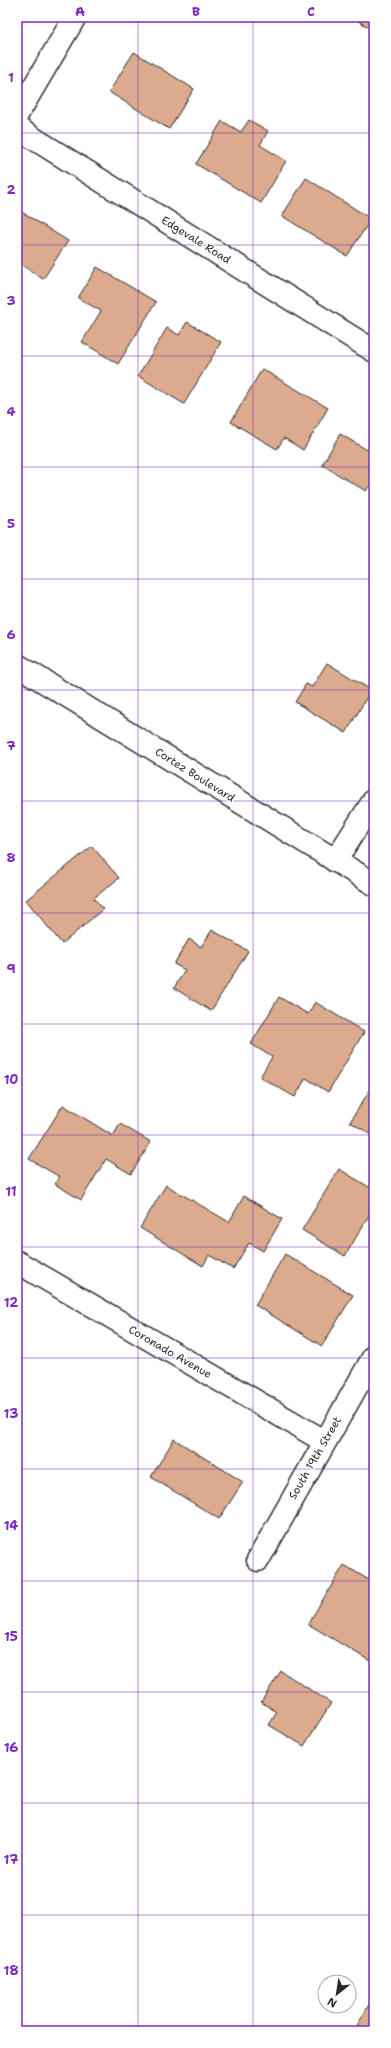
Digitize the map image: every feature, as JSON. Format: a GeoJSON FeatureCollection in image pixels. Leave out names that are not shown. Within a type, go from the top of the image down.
{"type":"FeatureCollection","features":[{"type":"Feature","properties":{"kind":"street"},"geometry":{"type":"LineString","coordinates":[[17,115],[75,17]]}},
{"type":"Feature","properties":{"kind":"street","name":"Edgevale Road"},"geometry":{"type":"LineString","coordinates":[[17,128],[374,351]]}},
{"type":"Feature","properties":{"kind":"street","name":"Cortez Boulevard"},"geometry":{"type":"LineString","coordinates":[[17,665],[374,884]]}},
{"type":"Feature","properties":{"kind":"street"},"geometry":{"type":"LineString","coordinates":[[336,860],[374,800]]}},
{"type":"Feature","properties":{"kind":"street","name":"Coronado Avenue"},"geometry":{"type":"LineString","coordinates":[[17,1262],[324,1441]]}},
{"type":"Feature","properties":{"kind":"street","name":"South 19th Street"},"geometry":{"type":"LineString","coordinates":[[258,1560],[324,1441],[374,1356]]}},
{"type":"Feature","properties":{"kind":"building"},"geometry":{"type":"Polygon","coordinates":[[[352,17],[374,17],[374,31],[352,17]]]}},
{"type":"Feature","properties":{"kind":"building"},"geometry":{"type":"Polygon","coordinates":[[[134,52],[194,89],[169,129],[109,92],[134,52]]]}},
{"type":"Feature","properties":{"kind":"building"},"geometry":{"type":"Polygon","coordinates":[[[249,120],[268,131],[260,145],[286,161],[261,203],[196,164],[222,121],[241,132],[249,120]]]}},
{"type":"Feature","properties":{"kind":"building"},"geometry":{"type":"Polygon","coordinates":[[[306,178],[371,219],[347,256],[282,216],[306,178]]]}},
{"type":"Feature","properties":{"kind":"building"},"geometry":{"type":"Polygon","coordinates":[[[17,209],[68,241],[43,279],[17,262],[17,209]]]}},
{"type":"Feature","properties":{"kind":"building"},"geometry":{"type":"Polygon","coordinates":[[[97,267],[156,302],[118,364],[82,342],[101,311],[78,298],[97,267]]]}},
{"type":"Feature","properties":{"kind":"building"},"geometry":{"type":"Polygon","coordinates":[[[187,322],[221,342],[184,404],[138,376],[167,328],[179,335],[187,322]]]}},
{"type":"Feature","properties":{"kind":"building"},"geometry":{"type":"Polygon","coordinates":[[[262,369],[328,408],[303,450],[284,438],[277,449],[231,422],[262,369]]]}},
{"type":"Feature","properties":{"kind":"building"},"geometry":{"type":"Polygon","coordinates":[[[340,434],[374,454],[374,478],[366,491],[322,465],[340,434]]]}},
{"type":"Feature","properties":{"kind":"building"},"geometry":{"type":"Polygon","coordinates":[[[327,663],[371,690],[346,733],[295,702],[306,684],[312,687],[327,663]]]}},
{"type":"Feature","properties":{"kind":"building"},"geometry":{"type":"Polygon","coordinates":[[[92,846],[119,878],[94,898],[103,909],[62,944],[26,900],[92,846]]]}},
{"type":"Feature","properties":{"kind":"building"},"geometry":{"type":"Polygon","coordinates":[[[212,930],[248,951],[211,1011],[174,988],[185,970],[174,964],[189,939],[201,947],[212,930]]]}},
{"type":"Feature","properties":{"kind":"building"},"geometry":{"type":"Polygon","coordinates":[[[279,997],[308,1014],[315,1002],[364,1032],[328,1092],[306,1078],[295,1097],[260,1077],[272,1057],[251,1044],[279,997]]]}},
{"type":"Feature","properties":{"kind":"building"},"geometry":{"type":"Polygon","coordinates":[[[374,1083],[374,1136],[350,1122],[374,1083]]]}},
{"type":"Feature","properties":{"kind":"building"},"geometry":{"type":"Polygon","coordinates":[[[63,1105],[113,1136],[120,1124],[151,1142],[131,1174],[106,1159],[81,1200],[55,1184],[60,1177],[29,1159],[63,1105]]]}},
{"type":"Feature","properties":{"kind":"building"},"geometry":{"type":"Polygon","coordinates":[[[339,1169],[374,1190],[374,1207],[345,1256],[302,1230],[339,1169]]]}},
{"type":"Feature","properties":{"kind":"building"},"geometry":{"type":"Polygon","coordinates":[[[166,1185],[229,1222],[244,1196],[282,1219],[263,1251],[249,1243],[233,1269],[209,1255],[203,1266],[140,1228],[166,1185]]]}},
{"type":"Feature","properties":{"kind":"building"},"geometry":{"type":"Polygon","coordinates":[[[285,1254],[353,1295],[322,1346],[255,1305],[285,1254]]]}},
{"type":"Feature","properties":{"kind":"building"},"geometry":{"type":"Polygon","coordinates":[[[174,1439],[243,1482],[219,1519],[151,1477],[174,1439]]]}},
{"type":"Feature","properties":{"kind":"building"},"geometry":{"type":"Polygon","coordinates":[[[344,1565],[374,1583],[374,1655],[370,1661],[308,1624],[344,1565]]]}},
{"type":"Feature","properties":{"kind":"building"},"geometry":{"type":"Polygon","coordinates":[[[281,1671],[331,1703],[304,1746],[269,1725],[277,1712],[261,1702],[281,1671]]]}},
{"type":"Feature","properties":{"kind":"building"},"geometry":{"type":"Polygon","coordinates":[[[374,1996],[374,2031],[354,2031],[374,1996]]]}}]}
